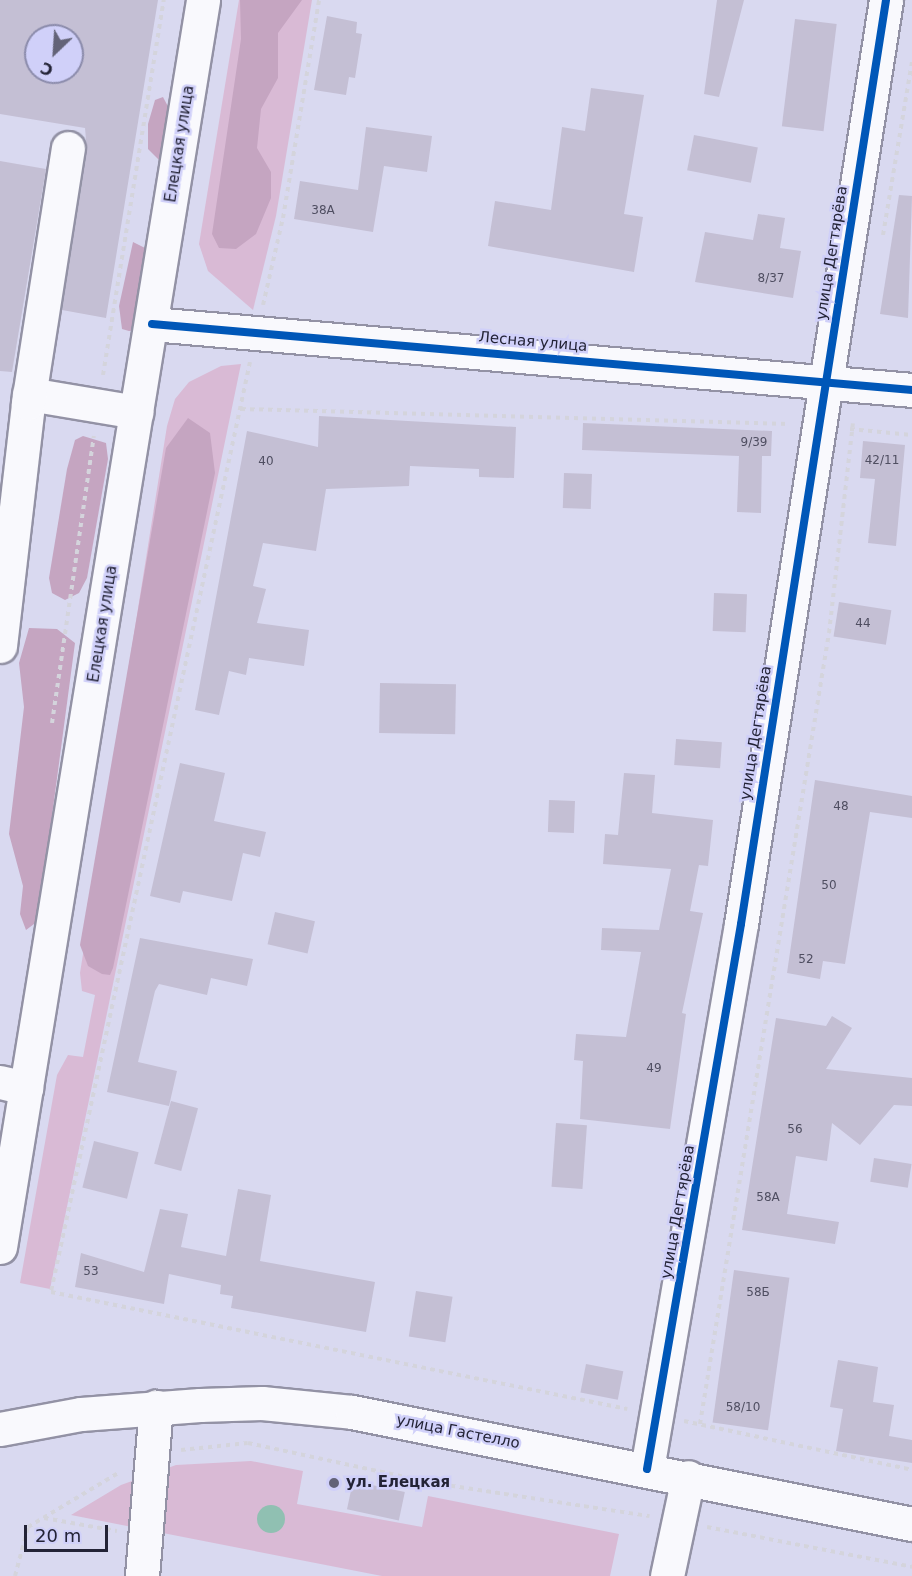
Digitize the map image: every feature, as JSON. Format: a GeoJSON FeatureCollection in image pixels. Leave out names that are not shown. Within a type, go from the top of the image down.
{"type":"FeatureCollection","features":[{"type":"Feature","properties":{"kind":"street","name":"Елецкая улица"},"geometry":{"type":"LineString","coordinates":[[0,1247],[13,1085],[137,412],[203,0]]}},
{"type":"Feature","properties":{"kind":"street","name":"улица Дегтярёва"},"geometry":{"type":"LineString","coordinates":[[647,1469],[741,924],[823,380],[886,0]]}},
{"type":"Feature","properties":{"kind":"street"},"geometry":{"type":"LineString","coordinates":[[0,646],[29,394],[68,148]]}},
{"type":"Feature","properties":{"kind":"street","name":"Лесная улица"},"geometry":{"type":"LineString","coordinates":[[152,324],[823,380],[912,390]]}},
{"type":"Feature","properties":{"kind":"street"},"geometry":{"type":"LineString","coordinates":[[29,394],[137,412]]}},
{"type":"Feature","properties":{"kind":"street","name":"улица Гастелло"},"geometry":{"type":"LineString","coordinates":[[0,1429],[156,1407],[262,1403],[352,1412],[688,1477],[912,1524]]}},
{"type":"Feature","properties":{"kind":"street"},"geometry":{"type":"LineString","coordinates":[[142,1576],[156,1407]]}},
{"type":"Feature","properties":{"kind":"street"},"geometry":{"type":"LineString","coordinates":[[667,1576],[688,1477]]}},
{"type":"Feature","properties":{"kind":"path"},"geometry":{"type":"LineString","coordinates":[[50,733],[99,406],[164,0]]}},
{"type":"Feature","properties":{"kind":"path"},"geometry":{"type":"LineString","coordinates":[[319,0],[283,218],[256,332],[51,1292],[656,1415],[912,1470]]}},
{"type":"Feature","properties":{"kind":"path"},"geometry":{"type":"LineString","coordinates":[[881,246],[912,61]]}},
{"type":"Feature","properties":{"kind":"path"},"geometry":{"type":"LineString","coordinates":[[700,1425],[827,644],[858,384]]}},
{"type":"Feature","properties":{"kind":"path"},"geometry":{"type":"LineString","coordinates":[[241,409],[816,426],[912,435]]}},
{"type":"Feature","properties":{"kind":"path"},"geometry":{"type":"LineString","coordinates":[[171,1453],[248,1443],[433,1483],[679,1521],[912,1567]]}},
{"type":"Feature","properties":{"kind":"path"},"geometry":{"type":"LineString","coordinates":[[15,1576],[28,1527],[127,1469]]}},
{"type":"Feature","properties":{"kind":"path"},"geometry":{"type":"LineString","coordinates":[[44,1518],[147,1536]]}},
{"type":"Feature","properties":{"kind":"shaded area"},"geometry":{"type":"Polygon","coordinates":[[[239,0],[312,0],[276,216],[253,310],[208,271],[199,244],[239,0]]]}},
{"type":"Feature","properties":{"kind":"shaded area"},"geometry":{"type":"Polygon","coordinates":[[[240,0],[302,0],[278,33],[278,78],[261,109],[257,148],[271,172],[271,198],[256,234],[236,249],[219,248],[212,234],[241,39],[240,0]]]}},
{"type":"Feature","properties":{"kind":"shaded area"},"geometry":{"type":"Polygon","coordinates":[[[163,97],[174,118],[167,157],[159,160],[148,149],[148,124],[155,100],[163,97]]]}},
{"type":"Feature","properties":{"kind":"shaded area"},"geometry":{"type":"Polygon","coordinates":[[[133,242],[147,249],[138,330],[129,331],[122,329],[119,306],[133,242]]]}},
{"type":"Feature","properties":{"kind":"shaded area"},"geometry":{"type":"Polygon","coordinates":[[[241,364],[50,1289],[20,1283],[57,1075],[68,1055],[83,1057],[95,995],[82,991],[80,973],[167,426],[175,399],[189,382],[221,366],[241,364]]]}},
{"type":"Feature","properties":{"kind":"shaded area"},"geometry":{"type":"Polygon","coordinates":[[[188,418],[210,433],[215,473],[113,968],[110,975],[102,974],[88,966],[80,945],[166,448],[188,418]]]}},
{"type":"Feature","properties":{"kind":"shaded area"},"geometry":{"type":"Polygon","coordinates":[[[83,436],[106,443],[108,459],[87,578],[79,593],[65,600],[52,593],[49,578],[67,469],[75,440],[83,436]]]}},
{"type":"Feature","properties":{"kind":"shaded area"},"geometry":{"type":"Polygon","coordinates":[[[29,628],[57,629],[75,643],[38,921],[26,930],[20,914],[23,886],[9,834],[24,707],[19,663],[29,628]]]}},
{"type":"Feature","properties":{"kind":"shaded area"},"geometry":{"type":"Polygon","coordinates":[[[251,1461],[303,1471],[297,1504],[422,1527],[428,1496],[619,1534],[610,1576],[382,1576],[71,1515],[121,1485],[176,1465],[251,1461]]]}},
{"type":"Feature","properties":{"kind":"shaded area"},"geometry":{"type":"Polygon","coordinates":[[[271,1505],[281,1509],[285,1519],[281,1529],[271,1533],[261,1529],[257,1519],[261,1509],[271,1505]]]}},
{"type":"Feature","properties":{"kind":"building"},"geometry":{"type":"Polygon","coordinates":[[[0,0],[158,0],[106,318],[62,310],[87,151],[85,128],[0,114],[0,0]]]}},
{"type":"Feature","properties":{"kind":"building"},"geometry":{"type":"Polygon","coordinates":[[[717,0],[744,0],[719,97],[704,94],[717,0]]]}},
{"type":"Feature","properties":{"kind":"building"},"geometry":{"type":"Polygon","coordinates":[[[327,16],[357,22],[356,33],[362,34],[355,78],[349,77],[346,95],[314,90],[327,16]]]}},
{"type":"Feature","properties":{"kind":"building"},"geometry":{"type":"Polygon","coordinates":[[[795,19],[837,24],[824,131],[782,126],[795,19]]]}},
{"type":"Feature","properties":{"kind":"building"},"geometry":{"type":"Polygon","coordinates":[[[591,88],[644,95],[624,214],[643,217],[634,272],[488,246],[495,201],[551,210],[562,127],[585,131],[591,88]]]}},
{"type":"Feature","properties":{"kind":"building"},"geometry":{"type":"Polygon","coordinates":[[[366,127],[432,136],[427,172],[384,166],[373,232],[294,219],[300,181],[358,190],[366,127]]]}},
{"type":"Feature","properties":{"kind":"building"},"geometry":{"type":"Polygon","coordinates":[[[694,135],[758,147],[751,183],[687,170],[694,135]]]}},
{"type":"Feature","properties":{"kind":"building"},"geometry":{"type":"Polygon","coordinates":[[[0,161],[46,169],[12,372],[0,371],[0,161]]]}},
{"type":"Feature","properties":{"kind":"building"},"geometry":{"type":"Polygon","coordinates":[[[899,195],[912,196],[908,318],[880,314],[899,195]]]}},
{"type":"Feature","properties":{"kind":"building"},"geometry":{"type":"Polygon","coordinates":[[[758,214],[785,218],[780,248],[801,251],[793,298],[695,282],[705,232],[753,240],[758,214]]]}},
{"type":"Feature","properties":{"kind":"building"},"geometry":{"type":"Polygon","coordinates":[[[319,416],[516,427],[514,478],[479,477],[479,469],[410,466],[409,486],[326,489],[316,551],[263,543],[253,586],[266,589],[257,623],[309,630],[304,666],[249,658],[246,675],[229,671],[219,715],[195,710],[247,431],[318,447],[319,416]]]}},
{"type":"Feature","properties":{"kind":"building"},"geometry":{"type":"Polygon","coordinates":[[[583,423],[772,431],[771,456],[762,456],[761,513],[737,512],[739,456],[582,450],[583,423]]]}},
{"type":"Feature","properties":{"kind":"building"},"geometry":{"type":"Polygon","coordinates":[[[863,441],[905,445],[896,546],[868,543],[875,479],[860,478],[863,441]]]}},
{"type":"Feature","properties":{"kind":"building"},"geometry":{"type":"Polygon","coordinates":[[[564,473],[592,474],[591,509],[563,508],[564,473]]]}},
{"type":"Feature","properties":{"kind":"building"},"geometry":{"type":"Polygon","coordinates":[[[714,593],[747,594],[746,632],[713,631],[714,593]]]}},
{"type":"Feature","properties":{"kind":"building"},"geometry":{"type":"Polygon","coordinates":[[[839,602],[891,610],[886,645],[834,637],[839,602]]]}},
{"type":"Feature","properties":{"kind":"building"},"geometry":{"type":"Polygon","coordinates":[[[380,683],[456,684],[455,734],[379,733],[380,683]]]}},
{"type":"Feature","properties":{"kind":"building"},"geometry":{"type":"Polygon","coordinates":[[[676,739],[722,742],[720,768],[674,765],[676,739]]]}},
{"type":"Feature","properties":{"kind":"building"},"geometry":{"type":"Polygon","coordinates":[[[180,763],[225,773],[214,821],[266,832],[260,857],[243,853],[232,901],[183,891],[180,903],[150,896],[180,763]]]}},
{"type":"Feature","properties":{"kind":"building"},"geometry":{"type":"Polygon","coordinates":[[[624,773],[655,775],[652,813],[713,820],[708,866],[699,865],[690,911],[703,913],[682,1013],[686,1014],[670,1129],[580,1119],[583,1061],[574,1060],[576,1034],[626,1037],[641,952],[601,950],[602,928],[659,930],[671,869],[603,864],[605,834],[618,835],[624,773]]]}},
{"type":"Feature","properties":{"kind":"building"},"geometry":{"type":"Polygon","coordinates":[[[815,780],[912,796],[912,818],[870,812],[845,964],[823,961],[820,979],[787,973],[815,780]]]}},
{"type":"Feature","properties":{"kind":"building"},"geometry":{"type":"Polygon","coordinates":[[[549,800],[575,801],[574,833],[548,832],[549,800]]]}},
{"type":"Feature","properties":{"kind":"building"},"geometry":{"type":"Polygon","coordinates":[[[275,912],[315,921],[308,953],[268,944],[275,912]]]}},
{"type":"Feature","properties":{"kind":"building"},"geometry":{"type":"Polygon","coordinates":[[[140,938],[253,959],[247,986],[211,978],[207,995],[159,984],[155,991],[138,1062],[177,1071],[169,1106],[107,1092],[140,938]]]}},
{"type":"Feature","properties":{"kind":"building"},"geometry":{"type":"Polygon","coordinates":[[[832,1016],[852,1028],[826,1069],[912,1078],[912,1106],[894,1105],[860,1145],[832,1123],[827,1161],[796,1156],[787,1214],[839,1222],[835,1244],[742,1230],[776,1018],[826,1026],[832,1016]]]}},
{"type":"Feature","properties":{"kind":"building"},"geometry":{"type":"Polygon","coordinates":[[[171,1101],[198,1108],[181,1171],[154,1164],[171,1101]]]}},
{"type":"Feature","properties":{"kind":"building"},"geometry":{"type":"Polygon","coordinates":[[[556,1123],[587,1125],[582,1189],[552,1187],[556,1123]]]}},
{"type":"Feature","properties":{"kind":"building"},"geometry":{"type":"Polygon","coordinates":[[[94,1141],[139,1152],[127,1199],[82,1188],[94,1141]]]}},
{"type":"Feature","properties":{"kind":"building"},"geometry":{"type":"Polygon","coordinates":[[[874,1158],[912,1164],[908,1188],[870,1182],[874,1158]]]}},
{"type":"Feature","properties":{"kind":"building"},"geometry":{"type":"Polygon","coordinates":[[[238,1189],[271,1195],[260,1261],[375,1282],[366,1332],[231,1308],[233,1296],[220,1294],[221,1285],[169,1274],[164,1304],[75,1287],[81,1253],[144,1272],[160,1209],[188,1214],[181,1247],[226,1256],[238,1189]]]}},
{"type":"Feature","properties":{"kind":"building"},"geometry":{"type":"Polygon","coordinates":[[[734,1270],[789,1278],[768,1430],[713,1423],[734,1270]]]}},
{"type":"Feature","properties":{"kind":"building"},"geometry":{"type":"Polygon","coordinates":[[[416,1291],[453,1297],[445,1342],[409,1336],[416,1291]]]}},
{"type":"Feature","properties":{"kind":"building"},"geometry":{"type":"Polygon","coordinates":[[[838,1360],[878,1367],[873,1402],[894,1405],[889,1436],[912,1440],[912,1463],[836,1451],[843,1409],[830,1407],[838,1360]]]}},
{"type":"Feature","properties":{"kind":"building"},"geometry":{"type":"Polygon","coordinates":[[[586,1364],[623,1371],[618,1400],[580,1392],[586,1364]]]}},
{"type":"Feature","properties":{"kind":"building"},"geometry":{"type":"Polygon","coordinates":[[[353,1481],[405,1492],[399,1520],[347,1509],[353,1481]]]}},
{"type":"Feature","properties":{"kind":"cycle path"},"geometry":{"type":"LineString","coordinates":[[647,1469],[741,924],[886,0]]}},
{"type":"Feature","properties":{"kind":"cycle path"},"geometry":{"type":"LineString","coordinates":[[152,324],[912,390]]}},
{"type":"Feature","properties":{"kind":"place","name":"ул. Елецкая"},"geometry":{"type":"Point","coordinates":[334,1483]}}]}
